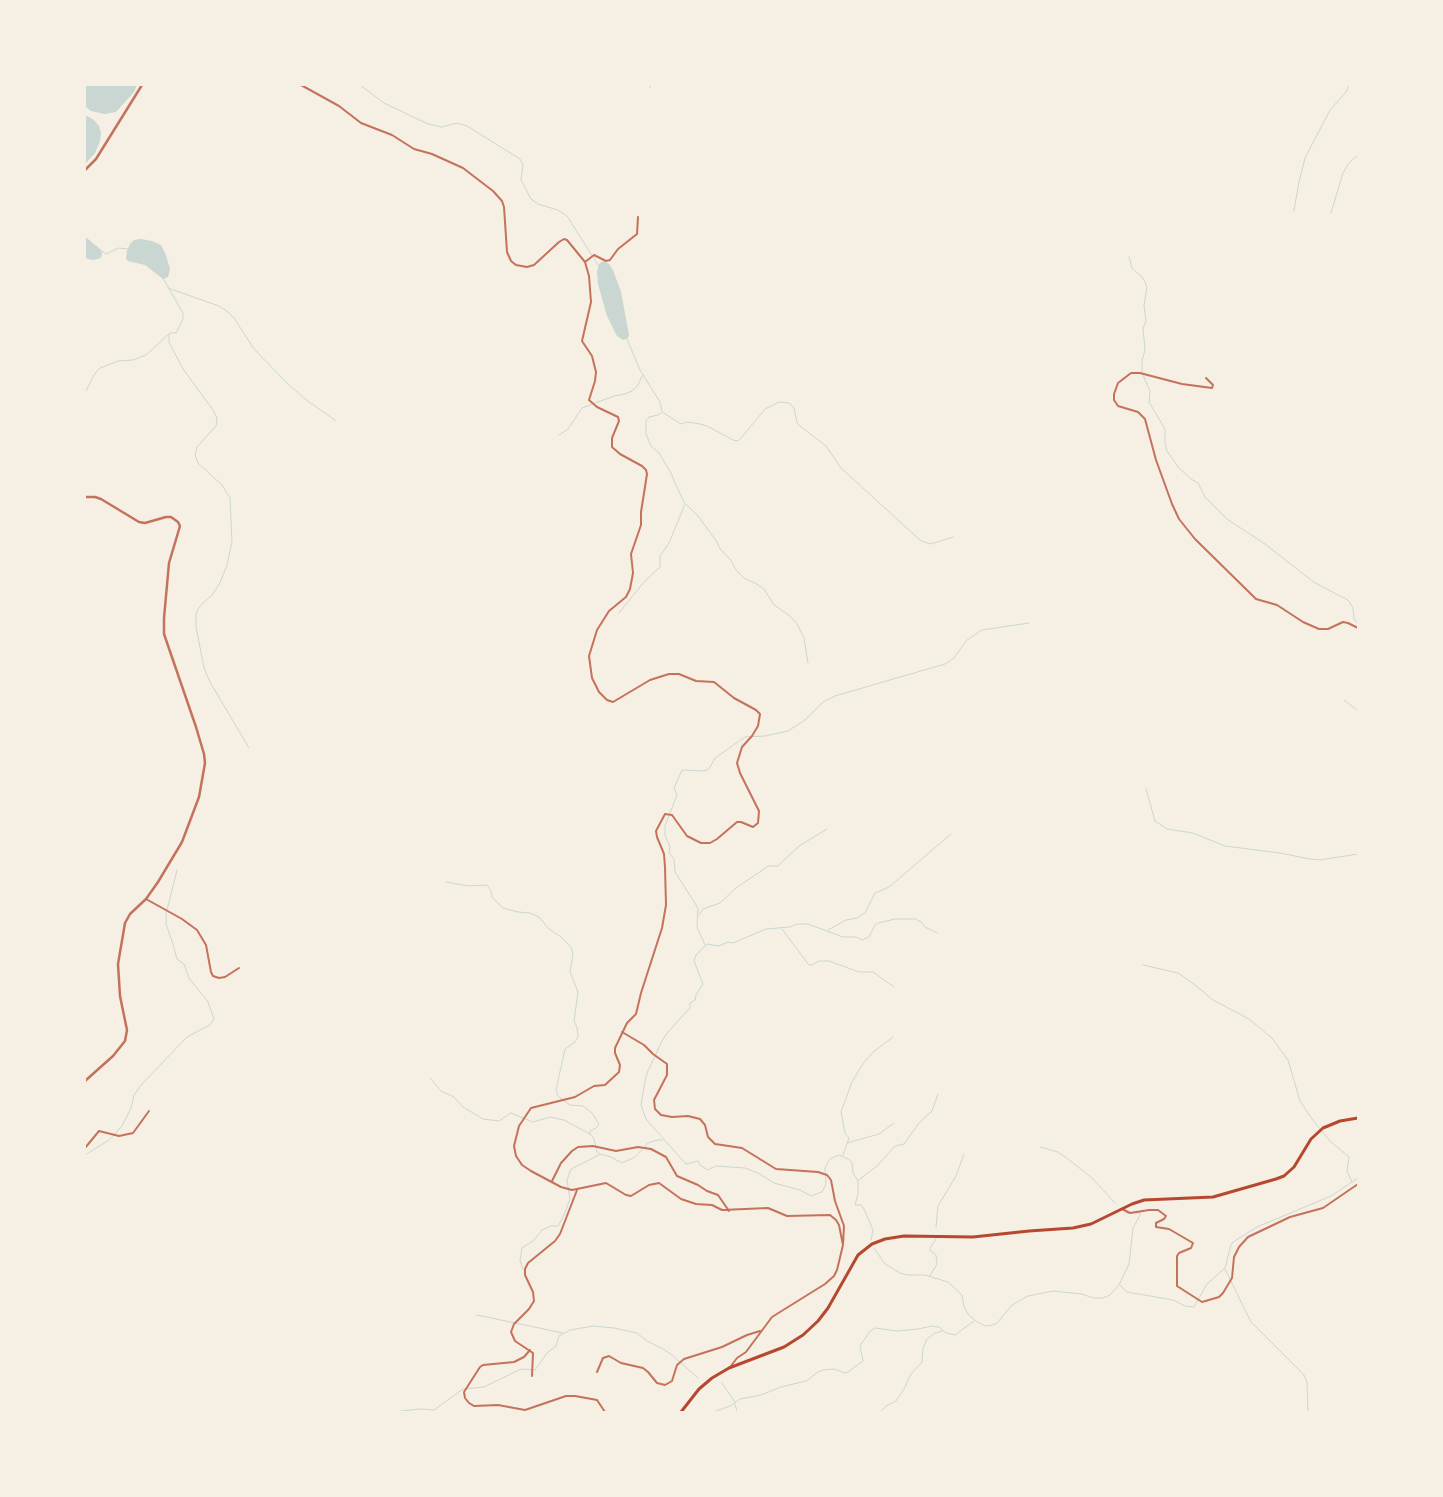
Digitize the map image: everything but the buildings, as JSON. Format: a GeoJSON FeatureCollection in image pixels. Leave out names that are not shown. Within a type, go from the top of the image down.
{"type":"FeatureCollection","features":[{"type":"Feature","properties":{"kind":"highway"},"geometry":{"type":"LineString","coordinates":[[682,1412],[700,1389],[712,1378],[729,1368],[784,1347],[818,1321],[828,1308],[858,1255],[872,1244],[885,1239],[904,1236],[973,1237],[1073,1228],[1091,1224],[1144,1200],[1213,1197],[1276,1179],[1294,1167],[1311,1139],[1323,1128],[1340,1121],[1358,1118]]}},
{"type":"Feature","properties":{"kind":"street"},"geometry":{"type":"LineString","coordinates":[[85,170],[96,159],[142,85]]}},
{"type":"Feature","properties":{"kind":"street"},"geometry":{"type":"LineString","coordinates":[[301,85],[339,106],[361,123],[392,135],[414,149],[432,154],[463,168],[493,191],[502,201],[507,252],[511,261],[516,265],[526,267],[534,265],[559,242],[564,240],[567,240],[585,262],[589,276],[591,302],[582,339],[583,344],[592,356],[596,372],[589,400],[597,407],[618,417],[619,421],[612,438],[612,447],[620,454],[642,466],[647,474],[640,525],[631,554],[633,573],[630,589],[626,597],[609,611],[597,630],[589,656],[592,678],[599,692],[607,700],[613,702],[650,680],[669,674],[679,674],[696,681],[714,682],[734,698],[760,714],[758,726],[742,747],[737,763],[759,811],[760,817],[756,825],[751,826],[737,822],[717,839],[705,843],[698,842],[687,836],[669,814],[665,814],[658,828],[657,837],[664,854],[666,905],[662,928],[636,1014],[627,1023],[615,1051],[620,1068],[614,1078],[604,1085],[594,1086],[577,1096],[533,1107],[519,1126],[514,1146],[516,1156],[526,1168],[566,1188],[577,1190],[606,1183],[626,1195],[632,1196],[649,1185],[659,1183],[677,1197],[690,1202],[712,1205],[722,1210],[768,1208],[787,1216],[830,1215],[836,1220],[843,1245]]}},
{"type":"Feature","properties":{"kind":"street"},"geometry":{"type":"LineString","coordinates":[[585,262],[594,255],[610,260],[618,249],[638,234],[638,217]]}},
{"type":"Feature","properties":{"kind":"street"},"geometry":{"type":"LineString","coordinates":[[1206,378],[1213,385],[1212,388],[1182,384],[1140,373],[1131,373],[1118,383],[1114,394],[1114,400],[1118,406],[1123,409],[1135,410],[1145,419],[1156,460],[1180,520],[1196,539],[1256,599],[1277,604],[1303,622],[1318,629],[1328,629],[1343,622],[1348,622],[1358,628]]}},
{"type":"Feature","properties":{"kind":"street"},"geometry":{"type":"LineString","coordinates":[[85,498],[95,497],[101,499],[139,522],[145,523],[166,517],[175,520],[180,526],[169,563],[164,610],[164,634],[199,736],[205,763],[199,797],[187,832],[158,882],[146,899],[127,918],[120,945],[118,964],[118,981],[127,1035],[125,1041],[113,1056],[85,1081]]}},
{"type":"Feature","properties":{"kind":"street"},"geometry":{"type":"LineString","coordinates":[[146,899],[182,919],[197,930],[206,945],[213,976],[225,977],[238,968]]}},
{"type":"Feature","properties":{"kind":"street"},"geometry":{"type":"LineString","coordinates":[[622,1032],[644,1045],[652,1054],[667,1064],[667,1075],[654,1100],[656,1109],[661,1115],[672,1117],[688,1116],[700,1119],[705,1125],[708,1137],[715,1144],[742,1148],[776,1169],[818,1172],[829,1177],[844,1226],[843,1245],[837,1270],[830,1280],[817,1290],[776,1314],[760,1331],[746,1352],[737,1358],[729,1368]]}},
{"type":"Feature","properties":{"kind":"street"},"geometry":{"type":"LineString","coordinates":[[85,1148],[99,1131],[119,1136],[133,1133],[149,1111]]}},
{"type":"Feature","properties":{"kind":"street"},"geometry":{"type":"LineString","coordinates":[[552,1181],[561,1163],[578,1147],[593,1146],[616,1151],[638,1148],[651,1149],[666,1157],[677,1176],[698,1185],[707,1192],[718,1195],[729,1211]]}},
{"type":"Feature","properties":{"kind":"street"},"geometry":{"type":"LineString","coordinates":[[1122,1209],[1130,1213],[1149,1210],[1162,1212],[1166,1216],[1156,1222],[1156,1226],[1170,1229],[1193,1243],[1192,1248],[1179,1253],[1177,1256],[1177,1286],[1202,1302],[1219,1297],[1223,1292],[1232,1278],[1234,1256],[1238,1247],[1248,1237],[1290,1217],[1322,1208],[1358,1184]]}},
{"type":"Feature","properties":{"kind":"street"},"geometry":{"type":"LineString","coordinates":[[532,1376],[534,1355],[530,1350],[515,1341],[511,1332],[514,1324],[529,1310],[534,1301],[525,1269],[560,1234],[577,1190]]}},
{"type":"Feature","properties":{"kind":"street"},"geometry":{"type":"LineString","coordinates":[[598,1372],[603,1358],[609,1356],[625,1364],[643,1368],[657,1383],[665,1385],[674,1378],[677,1365],[681,1360],[722,1347],[760,1331]]}},
{"type":"Feature","properties":{"kind":"street"},"geometry":{"type":"LineString","coordinates":[[530,1350],[524,1358],[514,1362],[480,1367],[464,1392],[465,1398],[469,1403],[474,1406],[498,1406],[525,1410],[566,1396],[575,1396],[597,1400],[605,1412]]}},
{"type":"Feature","properties":{"kind":"shaded area"},"geometry":{"type":"Polygon","coordinates":[[[85,85],[137,85],[134,92],[116,112],[104,114],[91,111],[85,106],[85,85]]]}},
{"type":"Feature","properties":{"kind":"shaded area"},"geometry":{"type":"Polygon","coordinates":[[[85,115],[94,120],[99,126],[101,133],[95,153],[85,164],[85,115]]]}},
{"type":"Feature","properties":{"kind":"shaded area"},"geometry":{"type":"Polygon","coordinates":[[[85,237],[99,248],[102,253],[101,258],[93,260],[85,258],[85,237]]]}},
{"type":"Feature","properties":{"kind":"shaded area"},"geometry":{"type":"Polygon","coordinates":[[[141,239],[161,245],[170,269],[168,277],[163,279],[145,265],[126,259],[130,244],[134,240],[141,239]]]}},
{"type":"Feature","properties":{"kind":"shaded area"},"geometry":{"type":"Polygon","coordinates":[[[603,261],[609,264],[613,270],[621,292],[629,335],[628,338],[623,340],[617,336],[607,316],[598,284],[597,272],[599,264],[603,261]]]}},
{"type":"Feature","properties":{"kind":"waterway"},"geometry":{"type":"LineString","coordinates":[[360,85],[384,103],[428,124],[442,127],[457,123],[467,126],[520,159],[523,165],[521,180],[531,199],[538,204],[558,210],[567,216],[598,265]]}},
{"type":"Feature","properties":{"kind":"waterway"},"geometry":{"type":"LineString","coordinates":[[1294,211],[1305,158],[1330,110],[1346,92],[1349,85]]}},
{"type":"Feature","properties":{"kind":"waterway"},"geometry":{"type":"LineString","coordinates":[[1331,213],[1343,173],[1349,163],[1358,155]]}},
{"type":"Feature","properties":{"kind":"waterway"},"geometry":{"type":"LineString","coordinates":[[85,237],[92,243]]}},
{"type":"Feature","properties":{"kind":"waterway"},"geometry":{"type":"LineString","coordinates":[[99,249],[106,254],[119,248],[128,249]]}},
{"type":"Feature","properties":{"kind":"waterway"},"geometry":{"type":"LineString","coordinates":[[1129,257],[1132,268],[1143,278],[1147,287],[1144,305],[1146,321],[1143,328],[1145,350],[1142,372]]}},
{"type":"Feature","properties":{"kind":"waterway"},"geometry":{"type":"LineString","coordinates":[[85,393],[94,375],[100,368],[118,361],[133,360],[146,355],[170,333],[176,333],[183,319],[183,313],[163,278]]}},
{"type":"Feature","properties":{"kind":"waterway"},"geometry":{"type":"LineString","coordinates":[[168,288],[219,306],[228,312],[254,349],[287,383],[305,399],[336,421]]}},
{"type":"Feature","properties":{"kind":"waterway"},"geometry":{"type":"LineString","coordinates":[[169,334],[169,342],[183,369],[217,418],[216,426],[197,447],[195,455],[198,463],[222,485],[230,498],[232,542],[227,565],[220,583],[212,595],[198,609],[196,627],[204,668],[210,682],[249,748]]}},
{"type":"Feature","properties":{"kind":"waterway"},"geometry":{"type":"LineString","coordinates":[[627,339],[640,370],[660,402],[662,411]]}},
{"type":"Feature","properties":{"kind":"waterway"},"geometry":{"type":"LineString","coordinates":[[1143,375],[1150,391],[1149,402],[1165,429],[1167,451],[1179,468],[1198,483],[1205,497],[1227,519],[1265,544],[1315,583],[1348,600],[1353,608],[1354,619],[1358,624]]}},
{"type":"Feature","properties":{"kind":"waterway"},"geometry":{"type":"LineString","coordinates":[[559,435],[568,429],[582,408],[632,391],[638,385],[642,376]]}},
{"type":"Feature","properties":{"kind":"waterway"},"geometry":{"type":"LineString","coordinates":[[662,412],[681,424],[687,422],[707,426],[738,441],[765,409],[779,402],[789,403],[794,408],[797,423],[826,446],[841,468],[921,541],[931,544],[953,537]]}},
{"type":"Feature","properties":{"kind":"waterway"},"geometry":{"type":"LineString","coordinates":[[661,413],[649,417],[646,421],[646,434],[651,446],[659,453],[671,473],[684,502],[698,516],[736,570],[745,579],[764,589],[774,605],[790,616],[797,624],[804,638],[808,663]]}},
{"type":"Feature","properties":{"kind":"waterway"},"geometry":{"type":"LineString","coordinates":[[619,613],[644,582],[660,567],[660,556],[669,543],[685,504]]}},
{"type":"Feature","properties":{"kind":"waterway"},"geometry":{"type":"LineString","coordinates":[[705,945],[697,927],[698,908],[675,872],[674,859],[669,853],[670,847],[665,835],[665,826],[677,795],[674,788],[682,770],[704,771],[709,769],[715,758],[745,737],[765,736],[788,731],[805,720],[823,702],[835,696],[945,664],[954,658],[967,640],[982,630],[1029,623]]}},
{"type":"Feature","properties":{"kind":"waterway"},"geometry":{"type":"LineString","coordinates":[[1344,700],[1358,711]]}},
{"type":"Feature","properties":{"kind":"waterway"},"geometry":{"type":"LineString","coordinates":[[1146,789],[1155,821],[1167,829],[1193,833],[1225,846],[1310,859],[1320,860],[1358,854]]}},
{"type":"Feature","properties":{"kind":"waterway"},"geometry":{"type":"LineString","coordinates":[[699,915],[703,909],[720,903],[736,888],[768,866],[778,866],[799,846],[827,829]]}},
{"type":"Feature","properties":{"kind":"waterway"},"geometry":{"type":"LineString","coordinates":[[828,930],[846,920],[857,918],[865,913],[875,893],[889,887],[951,834]]}},
{"type":"Feature","properties":{"kind":"waterway"},"geometry":{"type":"LineString","coordinates":[[85,1155],[109,1140],[122,1126],[131,1108],[134,1095],[142,1084],[187,1037],[210,1025],[214,1019],[208,1002],[189,978],[184,964],[177,959],[166,924],[166,914],[177,870]]}},
{"type":"Feature","properties":{"kind":"waterway"},"geometry":{"type":"LineString","coordinates":[[446,882],[468,886],[487,885],[492,897],[503,908],[530,913],[539,917],[549,929],[571,947],[573,954],[570,972],[578,992],[574,1021],[578,1037],[575,1042],[565,1049],[556,1090],[558,1096],[570,1105],[583,1106],[592,1113],[599,1124],[590,1131],[590,1134]]}},
{"type":"Feature","properties":{"kind":"waterway"},"geometry":{"type":"LineString","coordinates":[[871,1240],[873,1230],[864,1209],[861,1205],[855,1205],[858,1194],[858,1181],[853,1173],[852,1162],[848,1159],[839,1155],[830,1159],[825,1168],[826,1184],[822,1192],[811,1196],[800,1190],[774,1183],[758,1173],[745,1168],[716,1166],[708,1170],[700,1165],[698,1161],[686,1164],[646,1119],[641,1105],[645,1081],[662,1041],[690,1008],[690,1003],[695,1000],[703,984],[694,961],[696,955],[707,944],[719,946],[728,942],[733,943],[766,929],[790,927],[797,924],[808,924],[843,937],[856,937],[862,940],[869,937],[878,923],[895,919],[916,919],[925,927],[937,933]]}},
{"type":"Feature","properties":{"kind":"waterway"},"geometry":{"type":"LineString","coordinates":[[782,929],[809,965],[819,961],[829,961],[859,972],[873,972],[894,987]]}},
{"type":"Feature","properties":{"kind":"waterway"},"geometry":{"type":"LineString","coordinates":[[1143,965],[1178,973],[1213,1000],[1249,1019],[1272,1038],[1288,1060],[1300,1101],[1330,1141],[1349,1157],[1347,1171],[1352,1182]]}},
{"type":"Feature","properties":{"kind":"waterway"},"geometry":{"type":"LineString","coordinates":[[843,1155],[849,1138],[845,1133],[841,1112],[852,1082],[862,1065],[873,1052],[893,1037]]}},
{"type":"Feature","properties":{"kind":"waterway"},"geometry":{"type":"LineString","coordinates":[[430,1078],[441,1091],[454,1097],[463,1107],[483,1119],[499,1121],[511,1113],[533,1122],[550,1117],[564,1120],[590,1134],[594,1139],[597,1152],[622,1163],[635,1157],[648,1143],[663,1140]]}},
{"type":"Feature","properties":{"kind":"waterway"},"geometry":{"type":"LineString","coordinates":[[859,1180],[878,1165],[895,1146],[904,1144],[919,1123],[932,1111],[938,1094]]}},
{"type":"Feature","properties":{"kind":"waterway"},"geometry":{"type":"LineString","coordinates":[[847,1143],[879,1134],[894,1123]]}},
{"type":"Feature","properties":{"kind":"waterway"},"geometry":{"type":"LineString","coordinates":[[1040,1147],[1058,1152],[1068,1159],[1092,1178],[1115,1203]]}},
{"type":"Feature","properties":{"kind":"waterway"},"geometry":{"type":"LineString","coordinates":[[936,1227],[938,1206],[956,1176],[964,1154]]}},
{"type":"Feature","properties":{"kind":"waterway"},"geometry":{"type":"LineString","coordinates":[[523,1269],[520,1260],[522,1248],[533,1241],[542,1230],[551,1226],[558,1226],[564,1215],[570,1199],[567,1180],[571,1169],[599,1155]]}},
{"type":"Feature","properties":{"kind":"waterway"},"geometry":{"type":"LineString","coordinates":[[1120,1285],[1127,1292],[1173,1300],[1185,1306],[1194,1307],[1207,1284],[1225,1268],[1233,1242],[1257,1227],[1331,1196],[1358,1178]]}},
{"type":"Feature","properties":{"kind":"waterway"},"geometry":{"type":"LineString","coordinates":[[874,1248],[885,1264],[900,1273],[925,1275],[948,1282],[962,1295],[964,1307],[968,1314],[985,1326],[993,1325],[997,1323],[1012,1305],[1028,1296],[1053,1291],[1082,1294],[1093,1298],[1103,1298],[1110,1295],[1119,1285],[1129,1264],[1133,1228],[1140,1215],[1140,1213],[1125,1213]]}},
{"type":"Feature","properties":{"kind":"waterway"},"geometry":{"type":"LineString","coordinates":[[930,1276],[937,1264],[936,1255],[930,1250],[936,1239]]}},
{"type":"Feature","properties":{"kind":"waterway"},"geometry":{"type":"LineString","coordinates":[[1225,1269],[1251,1322],[1304,1375],[1307,1382],[1308,1412]]}},
{"type":"Feature","properties":{"kind":"waterway"},"geometry":{"type":"LineString","coordinates":[[477,1315],[563,1333]]}},
{"type":"Feature","properties":{"kind":"waterway"},"geometry":{"type":"LineString","coordinates":[[713,1412],[730,1406],[740,1399],[761,1395],[781,1387],[806,1381],[823,1370],[834,1369],[845,1373],[848,1372],[863,1361],[860,1346],[870,1331],[875,1328],[897,1331],[932,1326],[939,1327],[946,1333],[955,1335],[974,1321]]}},
{"type":"Feature","properties":{"kind":"waterway"},"geometry":{"type":"LineString","coordinates":[[393,1412],[420,1409],[434,1410],[463,1389],[484,1387],[521,1369],[535,1370],[547,1353],[556,1346],[559,1336],[570,1330],[593,1326],[637,1333],[672,1355],[698,1378]]}},
{"type":"Feature","properties":{"kind":"waterway"},"geometry":{"type":"LineString","coordinates":[[880,1412],[886,1406],[896,1401],[911,1374],[922,1362],[923,1348],[927,1339],[935,1333],[942,1331]]}},
{"type":"Feature","properties":{"kind":"waterway"},"geometry":{"type":"LineString","coordinates":[[722,1383],[735,1402]]}},
{"type":"Feature","properties":{"kind":"waterway"},"geometry":{"type":"LineString","coordinates":[[735,1404],[737,1412]]}}]}
